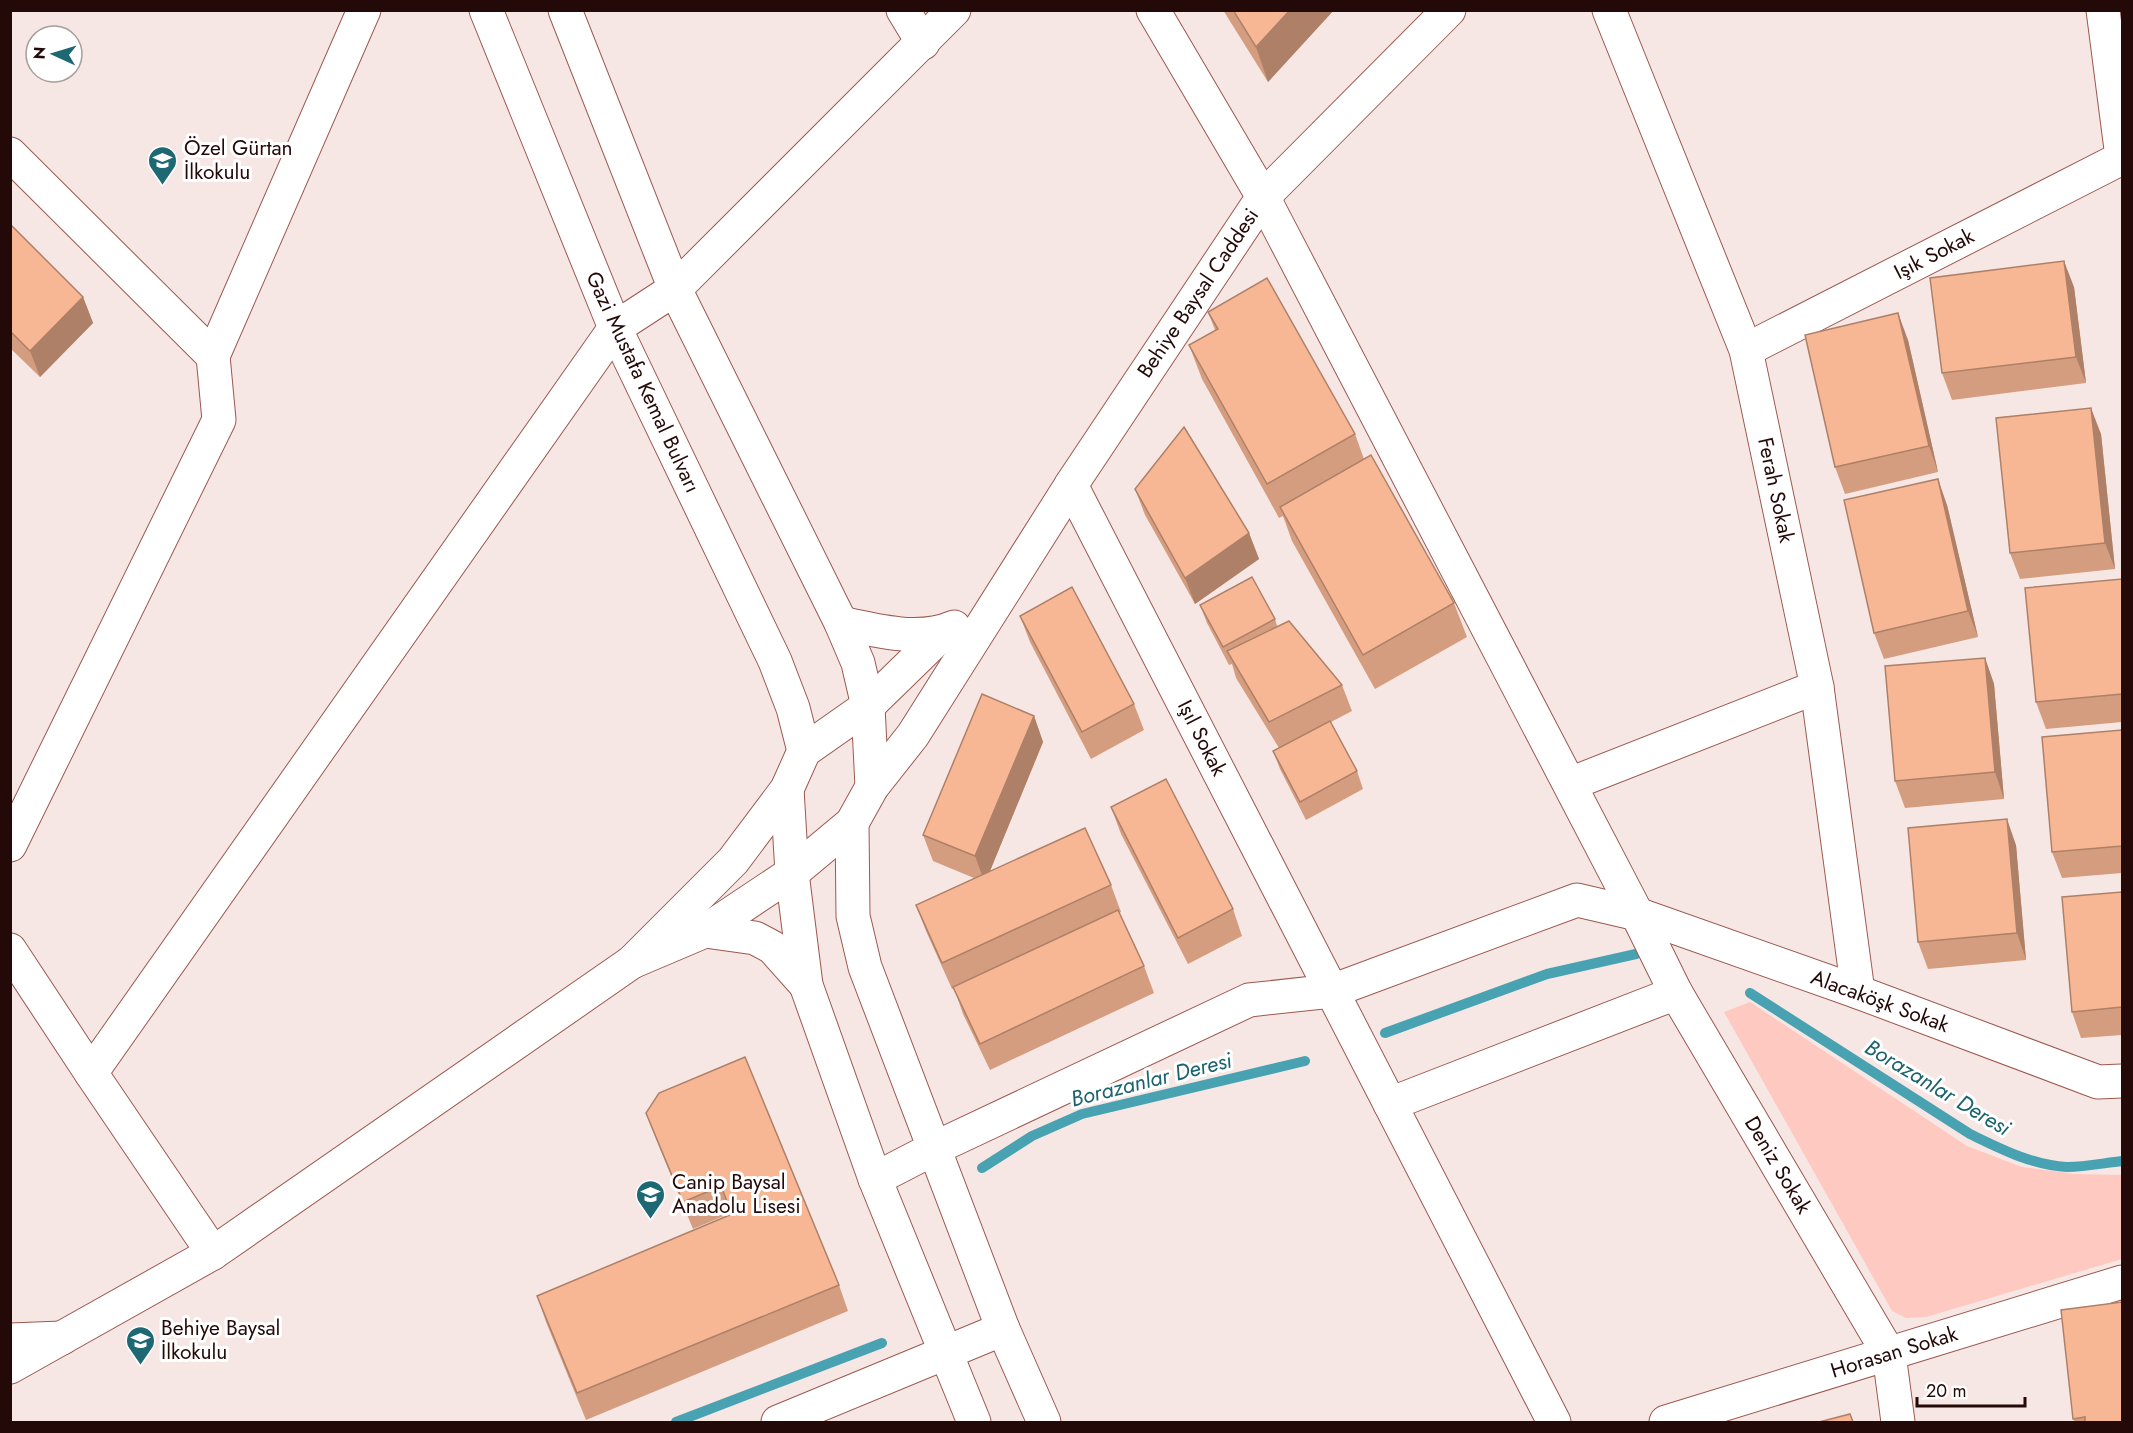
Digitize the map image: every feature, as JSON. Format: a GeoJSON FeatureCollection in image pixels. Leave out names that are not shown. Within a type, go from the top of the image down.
{"type":"FeatureCollection","features":[{"type":"Feature","properties":{"kind":"street"},"geometry":{"type":"LineString","coordinates":[[10,845],[219,420],[213,356],[364,10]]}},
{"type":"Feature","properties":{"kind":"street","name":"Gazi Mustafa Kemal Bulvarı"},"geometry":{"type":"LineString","coordinates":[[486,10],[615,328],[775,661],[793,708],[804,751]]}},
{"type":"Feature","properties":{"kind":"street"},"geometry":{"type":"LineString","coordinates":[[565,10],[675,289],[841,623],[858,663],[868,706],[872,787]]}},
{"type":"Feature","properties":{"kind":"street"},"geometry":{"type":"LineString","coordinates":[[903,10],[923,43]]}},
{"type":"Feature","properties":{"kind":"street"},"geometry":{"type":"LineString","coordinates":[[91,1073],[615,328],[675,289],[954,10]]}},
{"type":"Feature","properties":{"kind":"street","name":"Deniz Sokak"},"geometry":{"type":"LineString","coordinates":[[1153,10],[1263,196],[1570,784],[1676,993],[1889,1354],[1898,1422]]}},
{"type":"Feature","properties":{"kind":"street","name":"Behiye Baysal Caddesi"},"geometry":{"type":"LineString","coordinates":[[852,823],[872,787],[913,735],[1071,485],[1263,196],[1449,10]]}},
{"type":"Feature","properties":{"kind":"street","name":"Ferah Sokak"},"geometry":{"type":"LineString","coordinates":[[1610,10],[1746,350],[1817,687],[1858,992]]}},
{"type":"Feature","properties":{"kind":"street"},"geometry":{"type":"LineString","coordinates":[[2103,10],[2122,157]]}},
{"type":"Feature","properties":{"kind":"street"},"geometry":{"type":"LineString","coordinates":[[10,154],[213,356]]}},
{"type":"Feature","properties":{"kind":"street","name":"Işık Sokak"},"geometry":{"type":"LineString","coordinates":[[1746,350],[2122,157]]}},
{"type":"Feature","properties":{"kind":"street","name":"Işıl Sokak"},"geometry":{"type":"LineString","coordinates":[[1071,485],[1554,1422]]}},
{"type":"Feature","properties":{"kind":"street"},"geometry":{"type":"LineString","coordinates":[[841,623],[903,634],[945,631],[992,612]]}},
{"type":"Feature","properties":{"kind":"street"},"geometry":{"type":"LineString","coordinates":[[10,1367],[213,1253],[632,962],[733,861],[787,789],[804,751],[868,706],[945,631]]}},
{"type":"Feature","properties":{"kind":"street"},"geometry":{"type":"LineString","coordinates":[[1570,784],[1817,687]]}},
{"type":"Feature","properties":{"kind":"street"},"geometry":{"type":"LineString","coordinates":[[787,789],[792,873],[806,985],[875,1179],[974,1422]]}},
{"type":"Feature","properties":{"kind":"street"},"geometry":{"type":"LineString","coordinates":[[632,962],[705,931],[792,873],[852,823]]}},
{"type":"Feature","properties":{"kind":"street"},"geometry":{"type":"LineString","coordinates":[[852,823],[853,916],[865,967],[1003,1329],[1044,1422]]}},
{"type":"Feature","properties":{"kind":"street","name":"Alacaköşk Sokak"},"geometry":{"type":"LineString","coordinates":[[875,1179],[933,1149],[1249,1000],[1332,991],[1577,900],[1637,914],[1858,992],[2098,1082],[2122,1081]]}},
{"type":"Feature","properties":{"kind":"street"},"geometry":{"type":"LineString","coordinates":[[705,931],[755,938],[772,947],[806,985]]}},
{"type":"Feature","properties":{"kind":"street"},"geometry":{"type":"LineString","coordinates":[[10,950],[213,1253]]}},
{"type":"Feature","properties":{"kind":"street"},"geometry":{"type":"LineString","coordinates":[[1390,1104],[1676,993]]}},
{"type":"Feature","properties":{"kind":"street","name":"Horasan Sokak"},"geometry":{"type":"LineString","coordinates":[[1666,1422],[2122,1282]]}},
{"type":"Feature","properties":{"kind":"street"},"geometry":{"type":"LineString","coordinates":[[778,1422],[1003,1329]]}},
{"type":"Feature","properties":{"kind":"street"},"geometry":{"type":"LineString","coordinates":[[10,1340],[62,1338]]}},
{"type":"Feature","properties":{"kind":"shaded area"},"geometry":{"type":"Polygon","coordinates":[[[1750,1002],[1967,1146],[2022,1167],[2074,1174],[2122,1175],[2122,1259],[1926,1317],[1906,1318],[1892,1311],[1724,1012],[1750,1002]]]}},
{"type":"Feature","properties":{"kind":"building"},"geometry":{"type":"Polygon","coordinates":[[[1233,10],[1290,10],[1256,47],[1233,10]]]}},
{"type":"Feature","properties":{"kind":"building"},"geometry":{"type":"Polygon","coordinates":[[[10,224],[83,297],[30,351],[10,331],[10,224]]]}},
{"type":"Feature","properties":{"kind":"building"},"geometry":{"type":"Polygon","coordinates":[[[2064,261],[2076,357],[1942,373],[1930,278],[2064,261]]]}},
{"type":"Feature","properties":{"kind":"building"},"geometry":{"type":"Polygon","coordinates":[[[1267,278],[1355,434],[1267,484],[1189,345],[1218,329],[1208,312],[1267,278]]]}},
{"type":"Feature","properties":{"kind":"building"},"geometry":{"type":"Polygon","coordinates":[[[1898,313],[1929,446],[1835,467],[1805,335],[1898,313]]]}},
{"type":"Feature","properties":{"kind":"building"},"geometry":{"type":"Polygon","coordinates":[[[2091,408],[2105,543],[2010,553],[1996,418],[2091,408]]]}},
{"type":"Feature","properties":{"kind":"building"},"geometry":{"type":"Polygon","coordinates":[[[1184,427],[1249,533],[1185,578],[1135,489],[1184,427]]]}},
{"type":"Feature","properties":{"kind":"building"},"geometry":{"type":"Polygon","coordinates":[[[1371,455],[1454,603],[1363,655],[1280,507],[1371,455]]]}},
{"type":"Feature","properties":{"kind":"building"},"geometry":{"type":"Polygon","coordinates":[[[1938,479],[1968,611],[1874,633],[1844,500],[1938,479]]]}},
{"type":"Feature","properties":{"kind":"building"},"geometry":{"type":"Polygon","coordinates":[[[1252,577],[1275,619],[1223,647],[1200,605],[1252,577]]]}},
{"type":"Feature","properties":{"kind":"building"},"geometry":{"type":"Polygon","coordinates":[[[2122,579],[2122,694],[2036,702],[2025,588],[2122,579]]]}},
{"type":"Feature","properties":{"kind":"building"},"geometry":{"type":"Polygon","coordinates":[[[1072,587],[1134,704],[1082,732],[1020,616],[1072,587]]]}},
{"type":"Feature","properties":{"kind":"building"},"geometry":{"type":"Polygon","coordinates":[[[1289,621],[1342,685],[1269,722],[1227,651],[1289,621]]]}},
{"type":"Feature","properties":{"kind":"building"},"geometry":{"type":"Polygon","coordinates":[[[1985,658],[1995,772],[1895,781],[1885,666],[1985,658]]]}},
{"type":"Feature","properties":{"kind":"building"},"geometry":{"type":"Polygon","coordinates":[[[982,694],[1034,716],[975,856],[923,835],[982,694]]]}},
{"type":"Feature","properties":{"kind":"building"},"geometry":{"type":"Polygon","coordinates":[[[1330,721],[1357,771],[1300,802],[1273,751],[1330,721]]]}},
{"type":"Feature","properties":{"kind":"building"},"geometry":{"type":"Polygon","coordinates":[[[2122,730],[2122,846],[2052,852],[2042,737],[2122,730]]]}},
{"type":"Feature","properties":{"kind":"building"},"geometry":{"type":"Polygon","coordinates":[[[1166,779],[1233,909],[1178,938],[1111,807],[1166,779]]]}},
{"type":"Feature","properties":{"kind":"building"},"geometry":{"type":"Polygon","coordinates":[[[2007,819],[2017,933],[1918,942],[1908,828],[2007,819]]]}},
{"type":"Feature","properties":{"kind":"building"},"geometry":{"type":"Polygon","coordinates":[[[1085,828],[1111,885],[942,963],[916,905],[1085,828]]]}},
{"type":"Feature","properties":{"kind":"building"},"geometry":{"type":"Polygon","coordinates":[[[2122,892],[2122,1007],[2072,1012],[2062,897],[2122,892]]]}},
{"type":"Feature","properties":{"kind":"building"},"geometry":{"type":"Polygon","coordinates":[[[1118,910],[1144,966],[980,1044],[953,987],[1118,910]]]}},
{"type":"Feature","properties":{"kind":"building"},"geometry":{"type":"Polygon","coordinates":[[[745,1057],[839,1285],[577,1393],[537,1296],[732,1214],[721,1186],[683,1202],[646,1113],[659,1093],[745,1057]]]}},
{"type":"Feature","properties":{"kind":"building"},"geometry":{"type":"Polygon","coordinates":[[[2122,1302],[2122,1422],[2085,1422],[2085,1417],[2073,1419],[2061,1310],[2122,1302]]]}},
{"type":"Feature","properties":{"kind":"building"},"geometry":{"type":"Polygon","coordinates":[[[1850,1414],[1853,1422],[1819,1422],[1850,1414]]]}},
{"type":"Feature","properties":{"kind":"waterway","name":"Borazanlar Deresi"},"geometry":{"type":"LineString","coordinates":[[1385,1033],[1547,974],[1636,954]]}},
{"type":"Feature","properties":{"kind":"waterway","name":"Borazanlar Deresi"},"geometry":{"type":"LineString","coordinates":[[1750,993],[1970,1134],[1993,1145],[2029,1160],[2054,1166],[2088,1166],[2122,1161]]}},
{"type":"Feature","properties":{"kind":"waterway","name":"Borazanlar Deresi"},"geometry":{"type":"LineString","coordinates":[[982,1168],[1032,1136],[1082,1114],[1305,1061]]}},
{"type":"Feature","properties":{"kind":"waterway","name":"Borazanlar Deresi"},"geometry":{"type":"LineString","coordinates":[[676,1422],[882,1343]]}},
{"type":"Feature","properties":{"kind":"place","name":"Özel Gürtan İlkokulu"},"geometry":{"type":"Point","coordinates":[163,186]}},
{"type":"Feature","properties":{"kind":"place","name":"Canip Baysal Anadolu Lisesi"},"geometry":{"type":"Point","coordinates":[651,1220]}},
{"type":"Feature","properties":{"kind":"place","name":"Behiye Baysal İlkokulu"},"geometry":{"type":"Point","coordinates":[140,1366]}}]}
